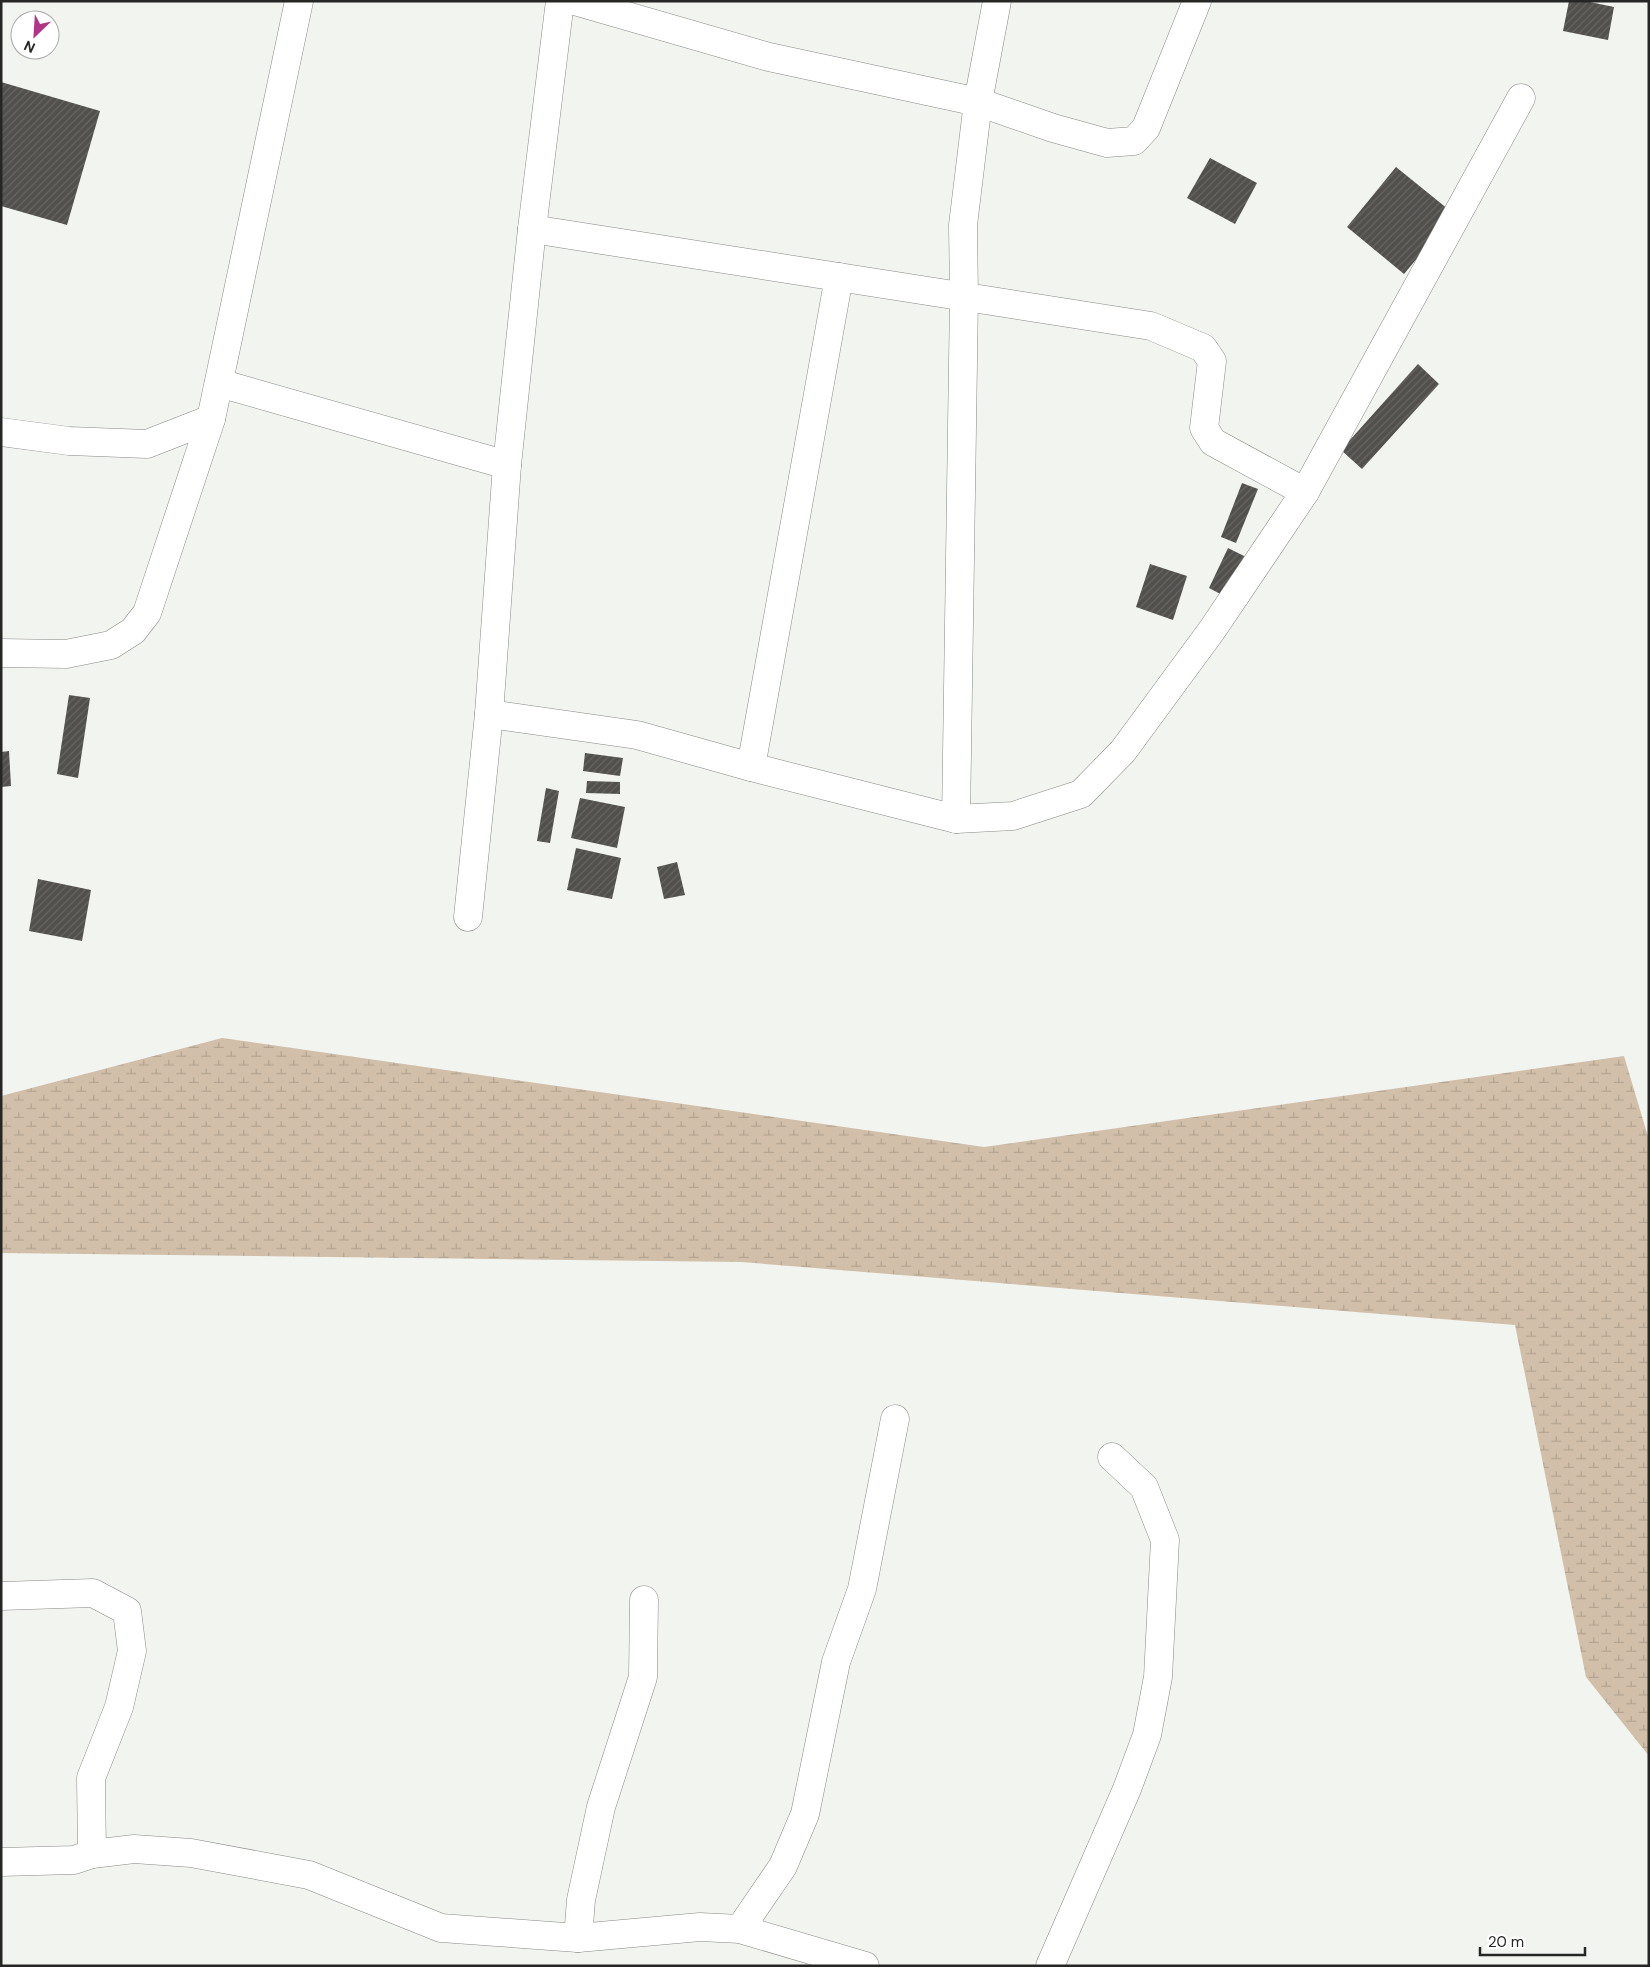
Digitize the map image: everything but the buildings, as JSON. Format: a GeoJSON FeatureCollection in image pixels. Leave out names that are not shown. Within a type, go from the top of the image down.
{"type":"FeatureCollection","features":[{"type":"Feature","properties":{"kind":"street"},"geometry":{"type":"LineString","coordinates":[[1,653],[66,654],[112,645],[133,631],[147,613],[211,419],[299,1]]}},
{"type":"Feature","properties":{"kind":"street"},"geometry":{"type":"LineString","coordinates":[[468,917],[489,714],[507,465],[532,229],[560,1]]}},
{"type":"Feature","properties":{"kind":"street"},"geometry":{"type":"LineString","coordinates":[[575,1],[769,57],[978,102],[1053,128],[1107,143],[1134,141],[1146,128],[1197,1]]}},
{"type":"Feature","properties":{"kind":"street"},"geometry":{"type":"LineString","coordinates":[[956,819],[964,297],[963,225],[978,102],[997,1]]}},
{"type":"Feature","properties":{"kind":"street"},"geometry":{"type":"LineString","coordinates":[[489,714],[637,735],[751,767],[956,819],[1013,816],[1082,794],[1123,751],[1140,729],[1212,630],[1305,492],[1521,98]]}},
{"type":"Feature","properties":{"kind":"street"},"geometry":{"type":"LineString","coordinates":[[532,229],[1151,326],[1202,348],[1212,361],[1204,428],[1213,442],[1305,492]]}},
{"type":"Feature","properties":{"kind":"street"},"geometry":{"type":"LineString","coordinates":[[751,767],[839,277]]}},
{"type":"Feature","properties":{"kind":"street"},"geometry":{"type":"LineString","coordinates":[[219,383],[507,465]]}},
{"type":"Feature","properties":{"kind":"street"},"geometry":{"type":"LineString","coordinates":[[1,432],[70,441],[146,444],[211,419]]}},
{"type":"Feature","properties":{"kind":"street"},"geometry":{"type":"LineString","coordinates":[[740,1929],[783,1866],[805,1814],[836,1662],[862,1588],[894,1419]]}},
{"type":"Feature","properties":{"kind":"street"},"geometry":{"type":"LineString","coordinates":[[1050,1966],[1147,1735],[1158,1677],[1165,1540],[1144,1487],[1112,1457]]}},
{"type":"Feature","properties":{"kind":"street"},"geometry":{"type":"LineString","coordinates":[[1,1596],[93,1593],[127,1612],[132,1651],[119,1707],[91,1778],[92,1854]]}},
{"type":"Feature","properties":{"kind":"street"},"geometry":{"type":"LineString","coordinates":[[578,1938],[581,1900],[601,1808],[643,1678],[644,1600]]}},
{"type":"Feature","properties":{"kind":"street"},"geometry":{"type":"LineString","coordinates":[[1,1862],[74,1860],[92,1854],[134,1849],[191,1853],[309,1875],[441,1928],[578,1938],[700,1927],[740,1929],[865,1966]]}},
{"type":"Feature","properties":{"kind":"green space"},"geometry":{"type":"Polygon","coordinates":[[[222,1038],[984,1147],[1624,1056],[1649,1140],[1649,1756],[1586,1677],[1515,1325],[741,1262],[1,1253],[1,1096],[222,1038]]]}}]}
